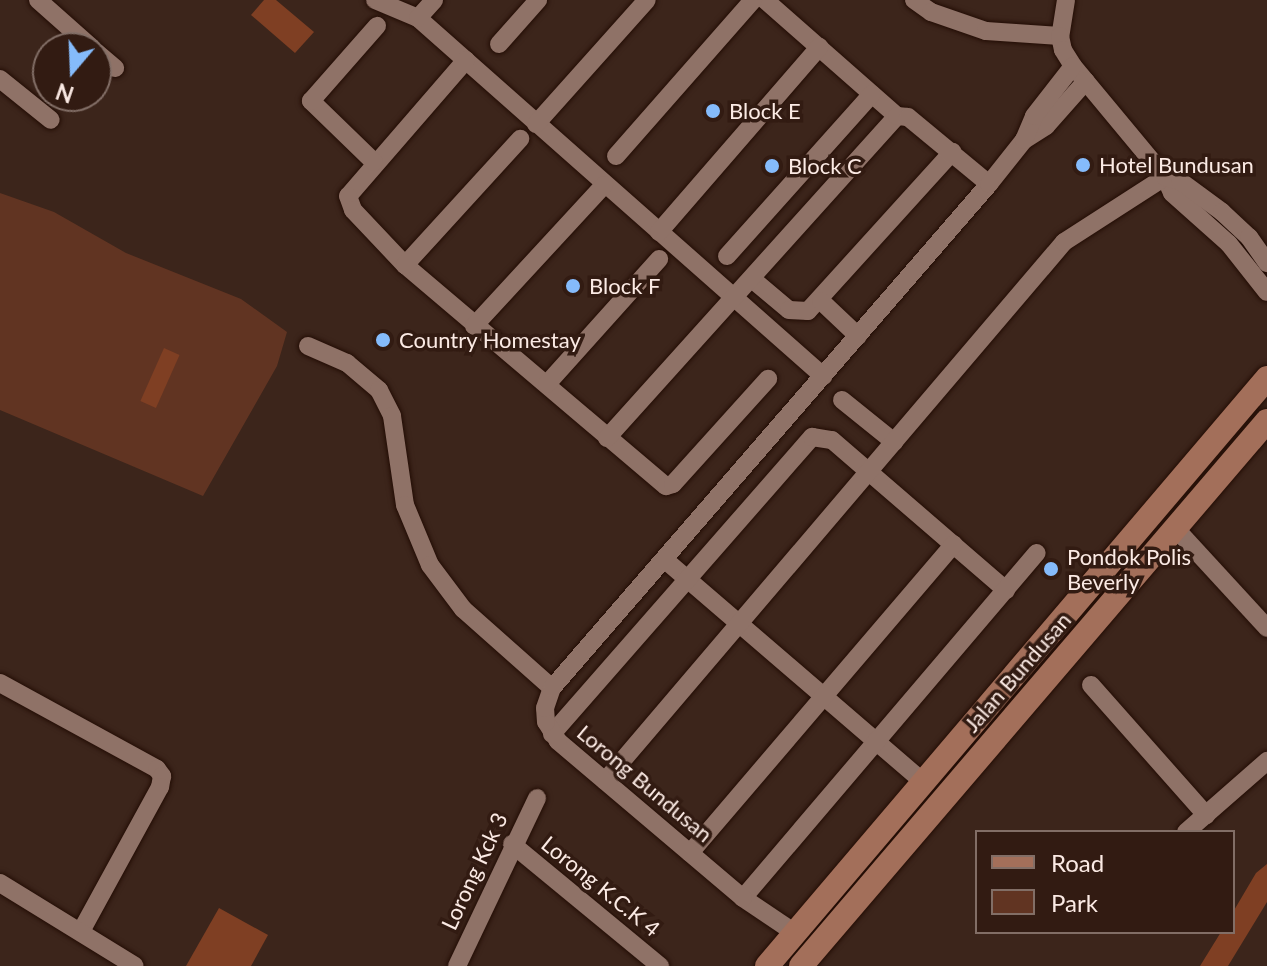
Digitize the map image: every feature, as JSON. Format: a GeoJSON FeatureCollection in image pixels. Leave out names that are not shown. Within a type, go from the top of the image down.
{"type":"FeatureCollection","features":[{"type":"Feature","properties":{"kind":"main road","name":"Jalan Bundusan"},"geometry":{"type":"LineString","coordinates":[[767,966],[1267,378]]}},
{"type":"Feature","properties":{"kind":"main road","name":"Jalan Bundusan"},"geometry":{"type":"LineString","coordinates":[[801,966],[1177,530],[1267,421]]}},
{"type":"Feature","properties":{"kind":"street"},"geometry":{"type":"LineString","coordinates":[[38,0],[74,32]]}},
{"type":"Feature","properties":{"kind":"street"},"geometry":{"type":"LineString","coordinates":[[375,0],[418,18],[823,376]]}},
{"type":"Feature","properties":{"kind":"street"},"geometry":{"type":"LineString","coordinates":[[418,18],[434,0]]}},
{"type":"Feature","properties":{"kind":"street"},"geometry":{"type":"LineString","coordinates":[[499,44],[538,0]]}},
{"type":"Feature","properties":{"kind":"street"},"geometry":{"type":"LineString","coordinates":[[536,124],[647,0]]}},
{"type":"Feature","properties":{"kind":"street"},"geometry":{"type":"LineString","coordinates":[[616,156],[753,0]]}},
{"type":"Feature","properties":{"kind":"street"},"geometry":{"type":"LineString","coordinates":[[765,0],[897,116],[908,117],[989,184]]}},
{"type":"Feature","properties":{"kind":"street"},"geometry":{"type":"LineString","coordinates":[[914,0],[931,12],[986,31],[1060,36]]}},
{"type":"Feature","properties":{"kind":"street"},"geometry":{"type":"LineString","coordinates":[[1066,0],[1060,36],[1063,50],[1073,66],[1165,177],[1172,193],[1229,244],[1267,292]]}},
{"type":"Feature","properties":{"kind":"street"},"geometry":{"type":"LineString","coordinates":[[374,162],[311,101],[377,26]]}},
{"type":"Feature","properties":{"kind":"street"},"geometry":{"type":"LineString","coordinates":[[659,232],[819,47]]}},
{"type":"Feature","properties":{"kind":"street"},"geometry":{"type":"LineString","coordinates":[[466,60],[374,162],[348,196],[353,210],[405,265],[660,482],[673,484],[768,379]]}},
{"type":"Feature","properties":{"kind":"street"},"geometry":{"type":"LineString","coordinates":[[308,346],[347,363],[379,390],[392,416],[405,505],[430,565],[463,609],[552,688],[989,184],[1024,140],[1034,116],[1073,66]]}},
{"type":"Feature","properties":{"kind":"street"},"geometry":{"type":"LineString","coordinates":[[0,79],[51,120]]}},
{"type":"Feature","properties":{"kind":"street"},"geometry":{"type":"LineString","coordinates":[[1024,140],[1046,126],[1086,81]]}},
{"type":"Feature","properties":{"kind":"street"},"geometry":{"type":"LineString","coordinates":[[727,256],[872,94]]}},
{"type":"Feature","properties":{"kind":"street"},"geometry":{"type":"LineString","coordinates":[[607,438],[897,116]]}},
{"type":"Feature","properties":{"kind":"street"},"geometry":{"type":"LineString","coordinates":[[405,265],[520,139]]}},
{"type":"Feature","properties":{"kind":"street"},"geometry":{"type":"LineString","coordinates":[[752,279],[789,310],[808,311],[821,301],[952,152]]}},
{"type":"Feature","properties":{"kind":"street"},"geometry":{"type":"LineString","coordinates":[[605,781],[1055,251],[1165,177],[1180,181],[1222,212],[1249,237],[1267,263]]}},
{"type":"Feature","properties":{"kind":"street"},"geometry":{"type":"LineString","coordinates":[[474,326],[604,185]]}},
{"type":"Feature","properties":{"kind":"street"},"geometry":{"type":"LineString","coordinates":[[547,384],[659,259]]}},
{"type":"Feature","properties":{"kind":"street"},"geometry":{"type":"LineString","coordinates":[[821,301],[858,336]]}},
{"type":"Feature","properties":{"kind":"street"},"geometry":{"type":"LineString","coordinates":[[842,400],[894,442]]}},
{"type":"Feature","properties":{"kind":"street"},"geometry":{"type":"LineString","coordinates":[[552,734],[812,437],[832,440],[1006,590]]}},
{"type":"Feature","properties":{"kind":"street"},"geometry":{"type":"LineString","coordinates":[[1177,530],[1267,628]]}},
{"type":"Feature","properties":{"kind":"street"},"geometry":{"type":"LineString","coordinates":[[690,853],[954,544]]}},
{"type":"Feature","properties":{"kind":"street"},"geometry":{"type":"LineString","coordinates":[[743,898],[1037,553]]}},
{"type":"Feature","properties":{"kind":"street"},"geometry":{"type":"LineString","coordinates":[[664,559],[923,782]]}},
{"type":"Feature","properties":{"kind":"street"},"geometry":{"type":"LineString","coordinates":[[0,683],[157,769],[162,776],[160,787],[81,931]]}},
{"type":"Feature","properties":{"kind":"street"},"geometry":{"type":"LineString","coordinates":[[1091,685],[1206,815]]}},
{"type":"Feature","properties":{"kind":"street","name":"Lorong Bundusan"},"geometry":{"type":"LineString","coordinates":[[552,688],[545,708],[552,734],[743,898],[795,933]]}},
{"type":"Feature","properties":{"kind":"street"},"geometry":{"type":"LineString","coordinates":[[1188,830],[1267,761]]}},
{"type":"Feature","properties":{"kind":"street","name":"Lorong Kck 3"},"geometry":{"type":"LineString","coordinates":[[457,966],[512,844],[537,798]]}},
{"type":"Feature","properties":{"kind":"street","name":"Lorong K.C.K 4"},"geometry":{"type":"LineString","coordinates":[[512,844],[660,966]]}},
{"type":"Feature","properties":{"kind":"street"},"geometry":{"type":"LineString","coordinates":[[0,883],[135,966]]}},
{"type":"Feature","properties":{"kind":"green space"},"geometry":{"type":"Polygon","coordinates":[[[0,193],[54,212],[126,253],[241,299],[287,332],[277,366],[203,496],[0,410],[0,193]]]}},
{"type":"Feature","properties":{"kind":"shaded area"},"geometry":{"type":"Polygon","coordinates":[[[264,0],[276,0],[314,32],[295,53],[251,15],[264,0]]]}},
{"type":"Feature","properties":{"kind":"shaded area"},"geometry":{"type":"Polygon","coordinates":[[[164,348],[180,355],[156,408],[140,401],[164,348]]]}},
{"type":"Feature","properties":{"kind":"shaded area"},"geometry":{"type":"Polygon","coordinates":[[[1267,864],[1267,902],[1228,966],[1200,966],[1220,934],[1235,934],[1235,909],[1256,873],[1267,864]]]}},
{"type":"Feature","properties":{"kind":"shaded area"},"geometry":{"type":"Polygon","coordinates":[[[219,908],[268,935],[251,966],[186,966],[219,908]]]}},
{"type":"Feature","properties":{"kind":"place","name":"Block E"},"geometry":{"type":"Point","coordinates":[713,111]}},
{"type":"Feature","properties":{"kind":"place","name":"Hotel Bundusan"},"geometry":{"type":"Point","coordinates":[1083,165]}},
{"type":"Feature","properties":{"kind":"place","name":"Block C"},"geometry":{"type":"Point","coordinates":[772,166]}},
{"type":"Feature","properties":{"kind":"place","name":"Block F"},"geometry":{"type":"Point","coordinates":[573,286]}},
{"type":"Feature","properties":{"kind":"place","name":"Country Homestay"},"geometry":{"type":"Point","coordinates":[383,340]}},
{"type":"Feature","properties":{"kind":"place","name":"Pondok Polis Beverly"},"geometry":{"type":"Point","coordinates":[1051,569]}}]}
